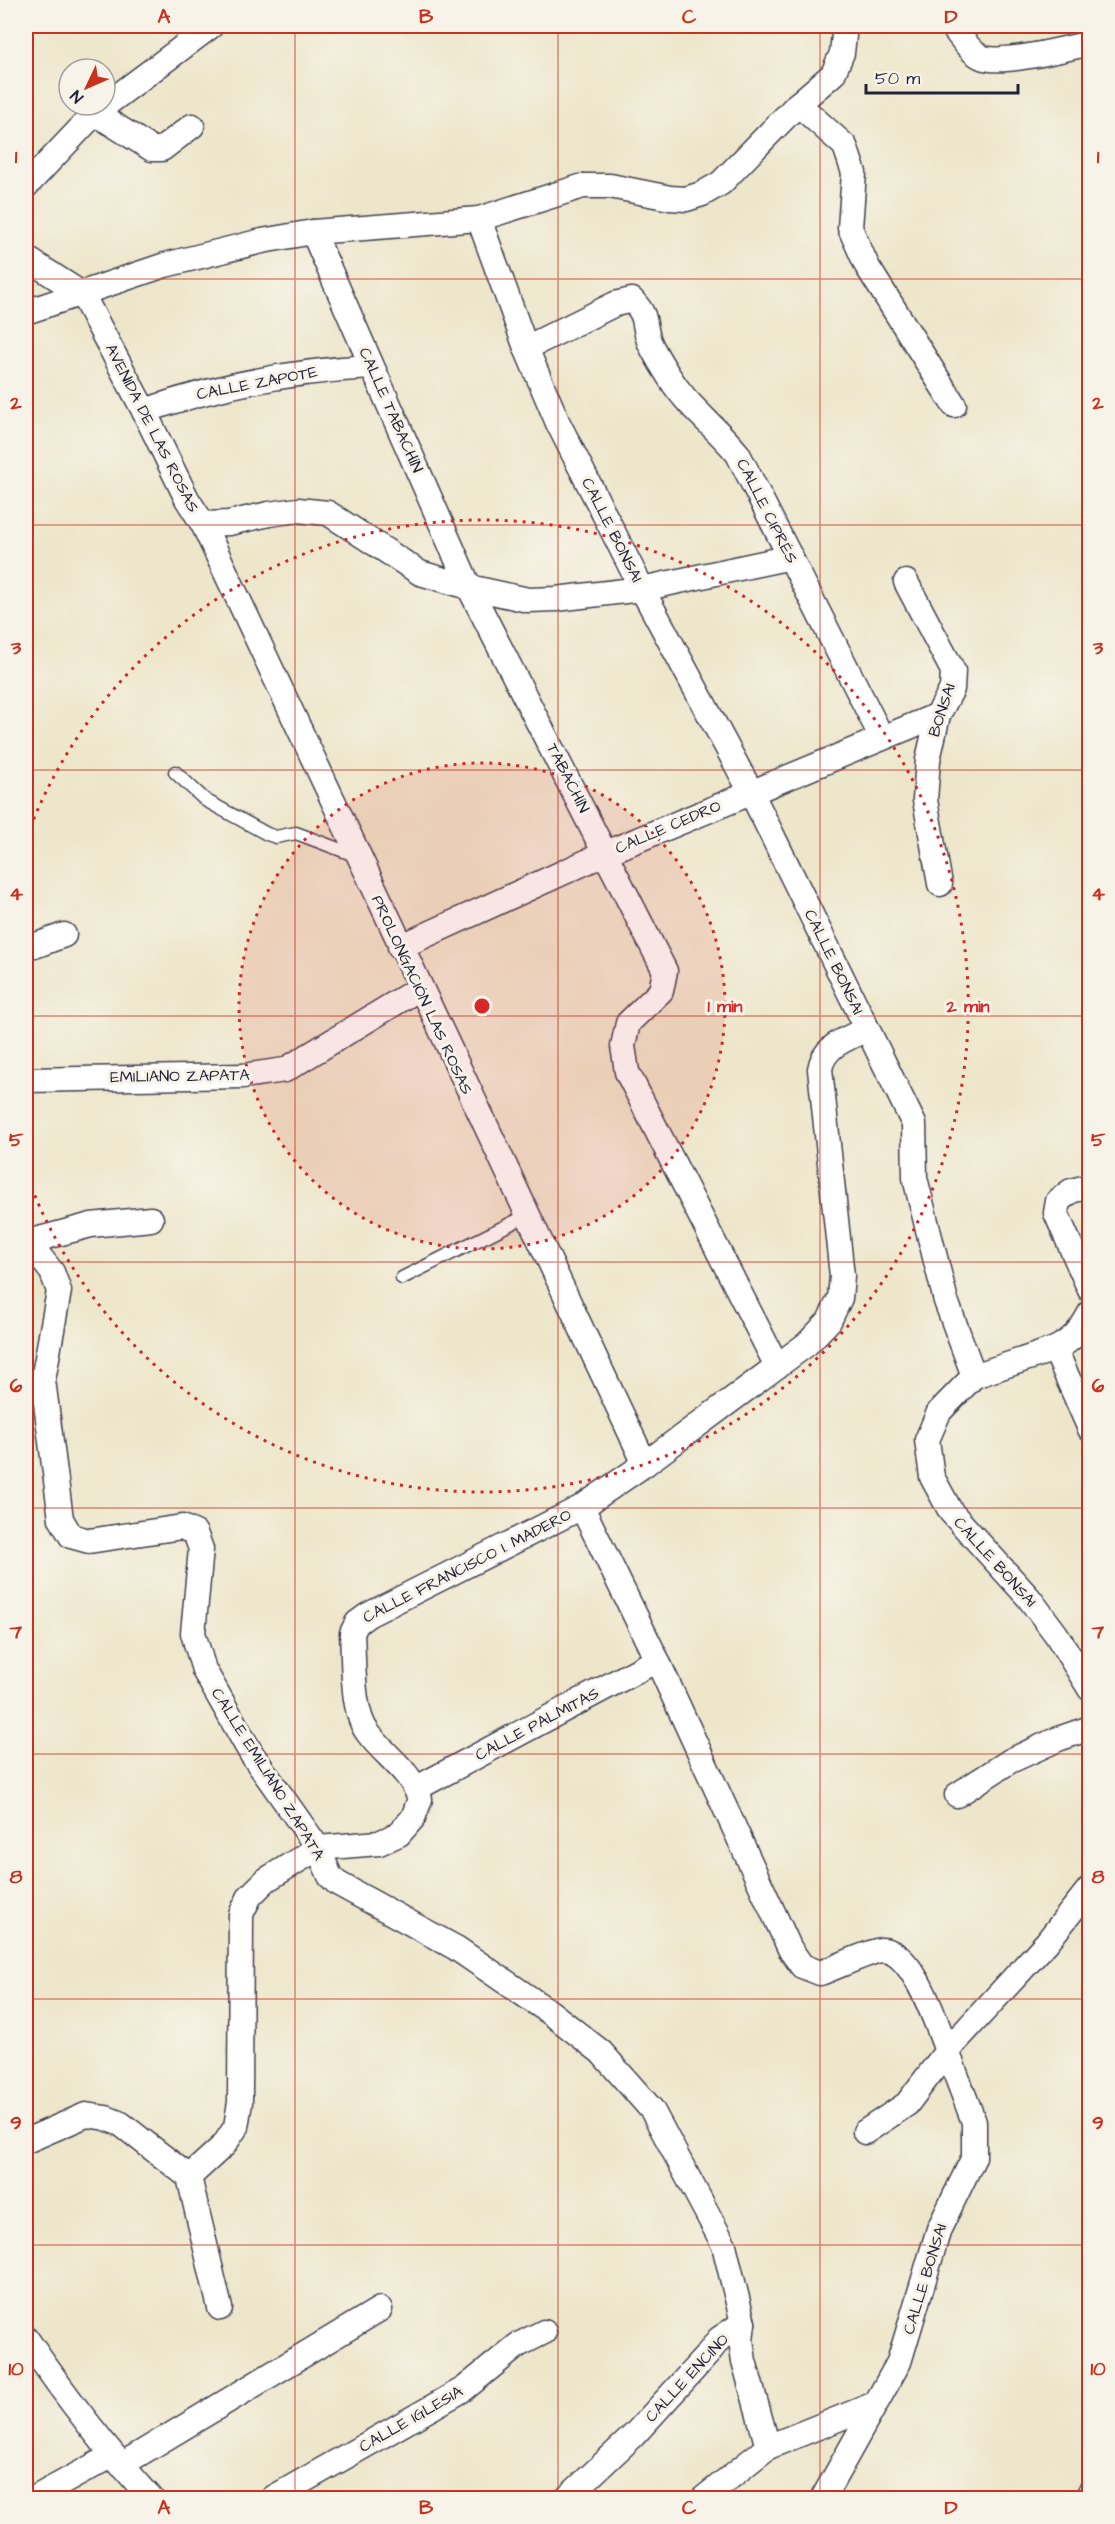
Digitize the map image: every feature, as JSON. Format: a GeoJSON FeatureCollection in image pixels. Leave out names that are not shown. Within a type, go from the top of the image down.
{"type":"FeatureCollection","features":[{"type":"Feature","properties":{"kind":"street"},"geometry":{"type":"LineString","coordinates":[[117,96],[211,26]]}},
{"type":"Feature","properties":{"kind":"street"},"geometry":{"type":"LineString","coordinates":[[952,26],[982,57],[1003,60],[1089,43]]}},
{"type":"Feature","properties":{"kind":"street"},"geometry":{"type":"LineString","coordinates":[[26,312],[174,262],[262,241],[313,232],[479,219],[583,186],[610,186],[670,198],[686,199],[702,194],[721,183],[798,104],[833,74],[842,53],[843,30]]}},
{"type":"Feature","properties":{"kind":"street"},"geometry":{"type":"LineString","coordinates":[[798,104],[845,146],[854,173],[850,228],[867,266],[954,405]]}},
{"type":"Feature","properties":{"kind":"street"},"geometry":{"type":"LineString","coordinates":[[26,186],[91,117]]}},
{"type":"Feature","properties":{"kind":"street"},"geometry":{"type":"LineString","coordinates":[[101,117],[152,149],[162,149],[192,126]]}},
{"type":"Feature","properties":{"kind":"street","name":"CALLE BONSAI"},"geometry":{"type":"LineString","coordinates":[[479,219],[526,348],[558,423],[642,589],[752,792],[914,1124],[915,1178],[946,1301],[974,1376],[939,1412],[927,1440],[932,1477],[951,1512],[1029,1598],[1083,1675],[1089,1689]]}},
{"type":"Feature","properties":{"kind":"street","name":"CALLE TABACHÍN"},"geometry":{"type":"LineString","coordinates":[[313,232],[469,587]]}},
{"type":"Feature","properties":{"kind":"street","name":"AVENIDA DE LAS ROSAS"},"geometry":{"type":"LineString","coordinates":[[26,258],[82,294],[144,411],[181,488],[203,524],[230,523],[298,510],[328,513],[420,573],[528,600],[642,589],[791,557]]}},
{"type":"Feature","properties":{"kind":"street","name":"CALLE CIPRÉS"},"geometry":{"type":"LineString","coordinates":[[526,348],[615,303],[632,300],[644,312],[649,342],[671,379],[696,411],[722,435],[738,454],[882,738]]}},
{"type":"Feature","properties":{"kind":"street","name":"CALLE ZAPOTE"},"geometry":{"type":"LineString","coordinates":[[144,411],[180,398],[254,380],[371,367]]}},
{"type":"Feature","properties":{"kind":"street","name":"PROLONGACIÓN LAS ROSAS"},"geometry":{"type":"LineString","coordinates":[[203,524],[526,1216],[645,1464]]}},
{"type":"Feature","properties":{"kind":"street","name":"BONSAI"},"geometry":{"type":"LineString","coordinates":[[906,582],[953,671],[952,689],[938,715],[928,760],[925,800],[940,884]]}},
{"type":"Feature","properties":{"kind":"street","name":"TABACHÍN"},"geometry":{"type":"LineString","coordinates":[[469,587],[665,970],[661,991],[628,1023],[623,1046],[627,1072],[777,1366]]}},
{"type":"Feature","properties":{"kind":"street","name":"CALLE CEDRO"},"geometry":{"type":"LineString","coordinates":[[400,947],[606,853],[938,715]]}},
{"type":"Feature","properties":{"kind":"street"},"geometry":{"type":"LineString","coordinates":[[26,945],[37,945],[64,935]]}},
{"type":"Feature","properties":{"kind":"street","name":"EMILIANO ZAPATA"},"geometry":{"type":"LineString","coordinates":[[26,1080],[243,1076],[285,1070],[420,988]]}},
{"type":"Feature","properties":{"kind":"street","name":"CALLE FRANCISCO I. MADERO"},"geometry":{"type":"LineString","coordinates":[[417,1788],[368,1733],[359,1718],[352,1633],[357,1623],[378,1610],[582,1507],[645,1464],[807,1344],[829,1321],[840,1298],[842,1276],[820,1069],[821,1060],[827,1050],[867,1029]]}},
{"type":"Feature","properties":{"kind":"street"},"geometry":{"type":"LineString","coordinates":[[1089,1186],[1071,1191],[1058,1201],[1056,1213],[1089,1290]]}},
{"type":"Feature","properties":{"kind":"street"},"geometry":{"type":"LineString","coordinates":[[27,1240],[91,1225],[152,1219]]}},
{"type":"Feature","properties":{"kind":"street","name":"CALLE EMILIANO ZAPATA"},"geometry":{"type":"LineString","coordinates":[[27,1240],[52,1272],[60,1291],[43,1380],[61,1519],[71,1536],[89,1541],[182,1527],[195,1533],[201,1549],[193,1633],[204,1670],[251,1753],[318,1848],[330,1876],[337,1884],[456,1948],[551,2013],[592,2045],[627,2080],[652,2110],[724,2245],[742,2323],[741,2340],[744,2361],[768,2447]]}},
{"type":"Feature","properties":{"kind":"street"},"geometry":{"type":"LineString","coordinates":[[974,1376],[1055,1348],[1067,1342],[1087,1326]]}},
{"type":"Feature","properties":{"kind":"street"},"geometry":{"type":"LineString","coordinates":[[1055,1348],[1089,1429]]}},
{"type":"Feature","properties":{"kind":"street","name":"CALLE BONSAI"},"geometry":{"type":"LineString","coordinates":[[582,1507],[657,1660],[790,1949],[802,1966],[820,1973],[881,1950],[901,1956],[915,1975],[974,2122],[974,2157],[939,2229],[899,2362],[823,2499]]}},
{"type":"Feature","properties":{"kind":"street","name":"CALLE PALMITAS"},"geometry":{"type":"LineString","coordinates":[[417,1788],[657,1660]]}},
{"type":"Feature","properties":{"kind":"street"},"geometry":{"type":"LineString","coordinates":[[957,1795],[1010,1761],[1089,1728]]}},
{"type":"Feature","properties":{"kind":"street"},"geometry":{"type":"LineString","coordinates":[[189,2177],[224,2145],[236,2127],[240,2102],[242,1914],[250,1896],[266,1881],[318,1848],[379,1843],[399,1834],[413,1818],[420,1798],[417,1788]]}},
{"type":"Feature","properties":{"kind":"street"},"geometry":{"type":"LineString","coordinates":[[865,2132],[907,2104],[947,2051],[1047,1942],[1089,1888]]}},
{"type":"Feature","properties":{"kind":"street"},"geometry":{"type":"LineString","coordinates":[[26,2141],[86,2115],[106,2118],[121,2124],[189,2177],[220,2308]]}},
{"type":"Feature","properties":{"kind":"street"},"geometry":{"type":"LineString","coordinates":[[35,2499],[117,2460],[380,2309]]}},
{"type":"Feature","properties":{"kind":"street","name":"CALLE ENCINO"},"geometry":{"type":"LineString","coordinates":[[567,2499],[634,2435],[719,2339],[742,2323]]}},
{"type":"Feature","properties":{"kind":"street","name":"CALLE IGLESIA"},"geometry":{"type":"LineString","coordinates":[[273,2499],[464,2389],[518,2345],[544,2331]]}},
{"type":"Feature","properties":{"kind":"street"},"geometry":{"type":"LineString","coordinates":[[26,2338],[34,2368],[65,2395],[117,2460],[152,2499]]}},
{"type":"Feature","properties":{"kind":"street"},"geometry":{"type":"LineString","coordinates":[[704,2499],[768,2447],[875,2404]]}},
{"type":"Feature","properties":{"kind":"street"},"geometry":{"type":"LineString","coordinates":[[1088,2499],[1089,2492]]}},
{"type":"Feature","properties":{"kind":"lane"},"geometry":{"type":"LineString","coordinates":[[175,772],[205,800],[267,834],[276,837],[296,833],[357,856]]}},
{"type":"Feature","properties":{"kind":"lane"},"geometry":{"type":"LineString","coordinates":[[402,1278],[526,1216]]}}]}
